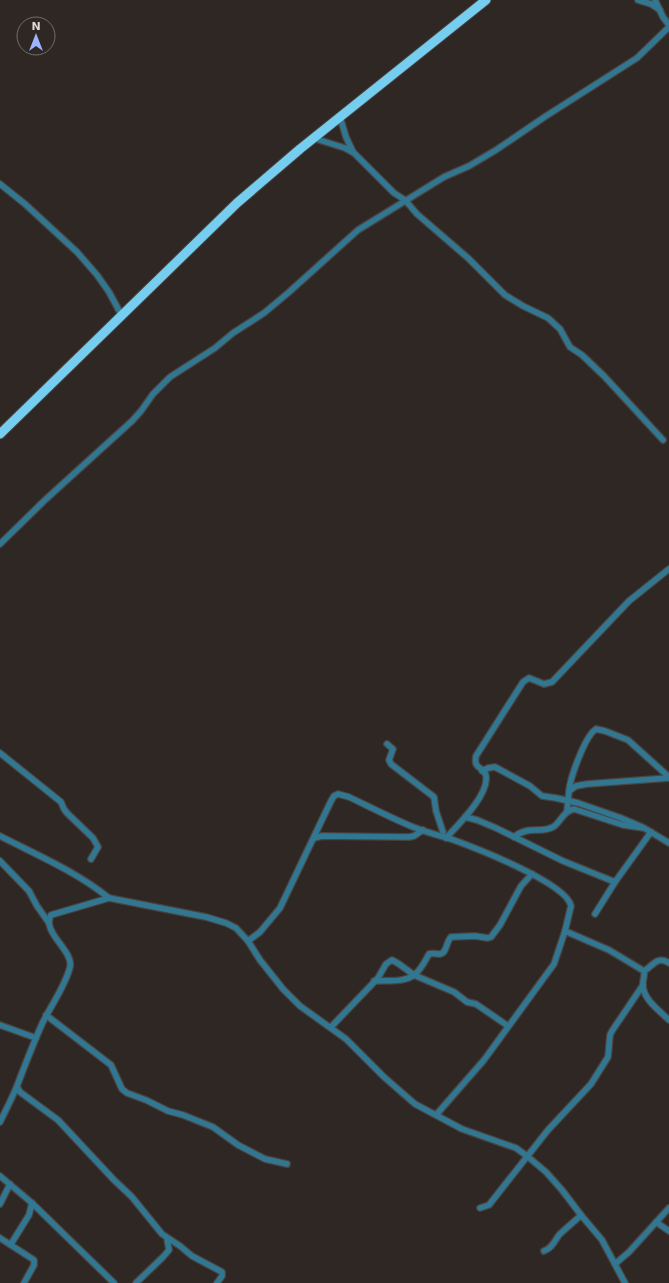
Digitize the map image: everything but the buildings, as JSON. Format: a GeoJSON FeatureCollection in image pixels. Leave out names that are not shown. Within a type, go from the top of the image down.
{"type":"FeatureCollection","features":[{"type":"Feature","properties":{"kind":"highway"},"geometry":{"type":"LineString","coordinates":[[0,434],[122,316],[216,222],[313,138],[486,0]]}},
{"type":"Feature","properties":{"kind":"street"},"geometry":{"type":"LineString","coordinates":[[638,0],[651,4],[660,10]]}},
{"type":"Feature","properties":{"kind":"street"},"geometry":{"type":"LineString","coordinates":[[0,544],[45,500],[132,421],[153,394],[170,377],[215,348],[233,333],[264,313],[358,230],[405,200],[496,150],[637,58],[669,26],[655,0]]}},
{"type":"Feature","properties":{"kind":"street"},"geometry":{"type":"LineString","coordinates":[[340,117],[346,137],[354,153]]}},
{"type":"Feature","properties":{"kind":"street"},"geometry":{"type":"LineString","coordinates":[[313,138],[345,148],[354,153],[394,193],[405,200],[417,214],[468,258],[505,295],[513,301],[542,314],[554,322],[570,347],[582,355],[604,376],[663,440]]}},
{"type":"Feature","properties":{"kind":"street"},"geometry":{"type":"LineString","coordinates":[[0,184],[25,204],[77,252],[97,274],[122,316]]}},
{"type":"Feature","properties":{"kind":"street"},"geometry":{"type":"LineString","coordinates":[[446,838],[465,818],[482,793],[486,777],[485,773],[475,764],[476,756],[523,682],[529,678],[544,684],[552,682],[629,601],[669,569]]}},
{"type":"Feature","properties":{"kind":"street"},"geometry":{"type":"LineString","coordinates":[[567,812],[571,777],[589,735],[596,730],[605,731],[628,740],[669,777]]}},
{"type":"Feature","properties":{"kind":"street"},"geometry":{"type":"LineString","coordinates":[[387,744],[393,749],[389,760],[391,764],[436,800],[436,811],[443,832]]}},
{"type":"Feature","properties":{"kind":"street"},"geometry":{"type":"LineString","coordinates":[[0,753],[61,802],[67,813],[93,838],[98,847],[91,859]]}},
{"type":"Feature","properties":{"kind":"street"},"geometry":{"type":"LineString","coordinates":[[482,771],[495,767],[530,786],[542,796],[591,807],[642,827],[669,843]]}},
{"type":"Feature","properties":{"kind":"street"},"geometry":{"type":"LineString","coordinates":[[569,791],[576,786],[588,784],[669,777]]}},
{"type":"Feature","properties":{"kind":"street"},"geometry":{"type":"LineString","coordinates":[[248,941],[260,932],[280,908],[334,796],[338,794],[349,797],[414,828],[446,838],[532,874],[566,897],[571,902],[571,906],[565,931],[554,964],[484,1060],[436,1116]]}},
{"type":"Feature","properties":{"kind":"street"},"geometry":{"type":"LineString","coordinates":[[514,837],[527,830],[545,829],[554,826],[567,812],[574,809],[623,825],[642,827]]}},
{"type":"Feature","properties":{"kind":"street"},"geometry":{"type":"LineString","coordinates":[[465,818],[477,820],[563,862],[615,882]]}},
{"type":"Feature","properties":{"kind":"street"},"geometry":{"type":"LineString","coordinates":[[436,835],[457,827]]}},
{"type":"Feature","properties":{"kind":"street"},"geometry":{"type":"LineString","coordinates":[[314,838],[322,836],[409,837],[414,836],[423,830]]}},
{"type":"Feature","properties":{"kind":"street"},"geometry":{"type":"LineString","coordinates":[[595,914],[615,882],[652,832]]}},
{"type":"Feature","properties":{"kind":"street"},"geometry":{"type":"LineString","coordinates":[[0,836],[100,890],[109,898]]}},
{"type":"Feature","properties":{"kind":"street"},"geometry":{"type":"LineString","coordinates":[[0,861],[30,891],[37,906],[50,924]]}},
{"type":"Feature","properties":{"kind":"street"},"geometry":{"type":"LineString","coordinates":[[374,981],[400,980],[414,975],[429,954],[441,954],[446,950],[448,940],[451,937],[491,937],[500,925],[521,886],[532,874]]}},
{"type":"Feature","properties":{"kind":"street"},"geometry":{"type":"LineString","coordinates":[[0,1122],[17,1087],[46,1015],[62,986],[70,966],[68,956],[54,935],[49,918],[51,915],[109,898],[206,917],[226,923],[236,928],[248,941],[260,960],[283,989],[300,1006],[346,1039],[384,1077],[415,1104],[462,1128],[507,1144],[527,1156],[555,1182],[580,1215],[602,1240],[625,1283]]}},
{"type":"Feature","properties":{"kind":"street"},"geometry":{"type":"LineString","coordinates":[[565,931],[609,950],[644,971]]}},
{"type":"Feature","properties":{"kind":"street"},"geometry":{"type":"LineString","coordinates":[[331,1027],[374,981],[386,964],[392,960],[414,975],[454,992],[466,1002],[476,1004],[508,1026]]}},
{"type":"Feature","properties":{"kind":"street"},"geometry":{"type":"LineString","coordinates":[[644,971],[656,961],[662,960],[669,963]]}},
{"type":"Feature","properties":{"kind":"street"},"geometry":{"type":"LineString","coordinates":[[644,971],[643,985],[645,994],[650,1002],[669,1020]]}},
{"type":"Feature","properties":{"kind":"street"},"geometry":{"type":"LineString","coordinates":[[480,1208],[489,1205],[564,1111],[591,1084],[608,1058],[610,1035],[643,985]]}},
{"type":"Feature","properties":{"kind":"street"},"geometry":{"type":"LineString","coordinates":[[46,1015],[111,1065],[122,1088],[127,1093],[168,1111],[183,1114],[213,1127],[238,1144],[265,1159],[287,1164]]}},
{"type":"Feature","properties":{"kind":"street"},"geometry":{"type":"LineString","coordinates":[[0,1025],[36,1038]]}},
{"type":"Feature","properties":{"kind":"street"},"geometry":{"type":"LineString","coordinates":[[17,1087],[20,1092],[58,1120],[132,1197],[162,1234],[192,1256],[222,1272],[222,1276],[218,1283]]}},
{"type":"Feature","properties":{"kind":"street"},"geometry":{"type":"LineString","coordinates":[[0,1176],[32,1203],[114,1283]]}},
{"type":"Feature","properties":{"kind":"street"},"geometry":{"type":"LineString","coordinates":[[0,1204],[10,1184]]}},
{"type":"Feature","properties":{"kind":"street"},"geometry":{"type":"LineString","coordinates":[[11,1244],[29,1215],[32,1203]]}},
{"type":"Feature","properties":{"kind":"street"},"geometry":{"type":"LineString","coordinates":[[615,1264],[659,1223],[669,1208]]}},
{"type":"Feature","properties":{"kind":"street"},"geometry":{"type":"LineString","coordinates":[[544,1251],[553,1246],[560,1234],[580,1215]]}},
{"type":"Feature","properties":{"kind":"street"},"geometry":{"type":"LineString","coordinates":[[659,1223],[669,1227]]}},
{"type":"Feature","properties":{"kind":"street"},"geometry":{"type":"LineString","coordinates":[[659,1223],[669,1231]]}},
{"type":"Feature","properties":{"kind":"street"},"geometry":{"type":"LineString","coordinates":[[0,1238],[31,1257],[35,1262],[24,1283]]}},
{"type":"Feature","properties":{"kind":"street"},"geometry":{"type":"LineString","coordinates":[[136,1283],[169,1250],[167,1238]]}}]}
